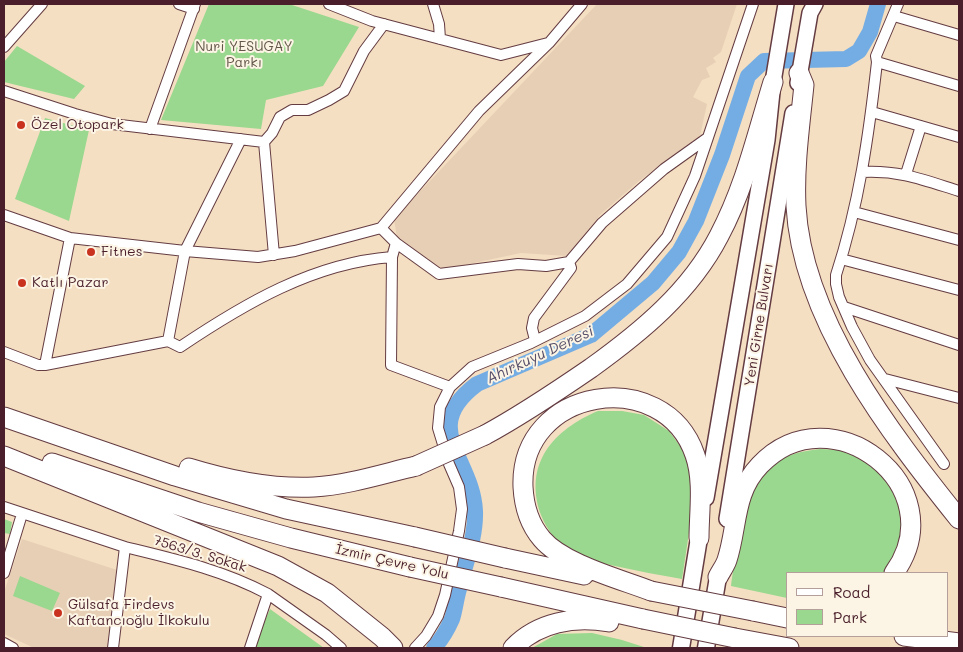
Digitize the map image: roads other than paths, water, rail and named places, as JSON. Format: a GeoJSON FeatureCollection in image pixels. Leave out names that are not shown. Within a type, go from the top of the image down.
{"type":"FeatureCollection","features":[{"type":"Feature","properties":{"kind":"highway"},"geometry":{"type":"LineString","coordinates":[[799,74],[804,85],[796,174],[796,208],[802,245],[815,293],[844,356],[877,408],[930,482],[959,518]]}},
{"type":"Feature","properties":{"kind":"highway"},"geometry":{"type":"LineString","coordinates":[[4,413],[34,416],[194,469],[246,482],[278,486],[314,487],[350,482],[416,466],[485,436],[524,414],[616,350],[654,319],[684,287],[702,264],[719,237],[736,200],[748,166],[774,76]]}},
{"type":"Feature","properties":{"kind":"highway"},"geometry":{"type":"LineString","coordinates":[[699,538],[700,487],[696,457],[687,438],[668,416],[646,404],[624,398],[596,398],[568,408],[550,421],[534,439],[527,456],[523,478],[528,516],[543,540],[566,559],[651,591],[786,618]]}},
{"type":"Feature","properties":{"kind":"highway","name":"İzmir Çevre Yolu"},"geometry":{"type":"LineString","coordinates":[[4,417],[184,479],[286,509],[651,591]]}},
{"type":"Feature","properties":{"kind":"highway"},"geometry":{"type":"LineString","coordinates":[[718,577],[726,561],[738,506],[745,484],[760,465],[776,450],[797,442],[817,438],[842,440],[862,448],[876,457],[897,480],[907,500],[910,519],[906,550],[895,572]]}},
{"type":"Feature","properties":{"kind":"highway","name":"İzmir Çevre Yolu"},"geometry":{"type":"LineString","coordinates":[[4,447],[198,512],[291,538],[410,567],[643,619],[789,648]]}},
{"type":"Feature","properties":{"kind":"highway"},"geometry":{"type":"LineString","coordinates":[[4,456],[278,566],[327,593],[388,643]]}},
{"type":"Feature","properties":{"kind":"highway"},"geometry":{"type":"LineString","coordinates":[[753,611],[786,610]]}},
{"type":"Feature","properties":{"kind":"highway"},"geometry":{"type":"LineString","coordinates":[[514,648],[522,639],[558,621],[591,619],[628,625],[643,619]]}},
{"type":"Feature","properties":{"kind":"highway"},"geometry":{"type":"LineString","coordinates":[[912,637],[959,643]]}},
{"type":"Feature","properties":{"kind":"highway"},"geometry":{"type":"LineString","coordinates":[[735,638],[756,648]]}},
{"type":"Feature","properties":{"kind":"main road","name":"Yeni Girne Bulvarı"},"geometry":{"type":"LineString","coordinates":[[706,648],[799,74],[809,19],[815,4]]}},
{"type":"Feature","properties":{"kind":"main road","name":"Yeni Girne Bulvarı"},"geometry":{"type":"LineString","coordinates":[[681,648],[767,140],[774,76],[785,10]]}},
{"type":"Feature","properties":{"kind":"street"},"geometry":{"type":"LineString","coordinates":[[4,47],[42,4]]}},
{"type":"Feature","properties":{"kind":"street"},"geometry":{"type":"LineString","coordinates":[[150,129],[195,6],[179,4]]}},
{"type":"Feature","properties":{"kind":"street"},"geometry":{"type":"LineString","coordinates":[[329,4],[384,24],[501,55],[548,43]]}},
{"type":"Feature","properties":{"kind":"street"},"geometry":{"type":"LineString","coordinates":[[433,4],[439,24],[440,39]]}},
{"type":"Feature","properties":{"kind":"street"},"geometry":{"type":"LineString","coordinates":[[4,215],[70,238],[258,257],[295,251],[381,228],[479,111],[548,43],[582,4]]}},
{"type":"Feature","properties":{"kind":"street"},"geometry":{"type":"LineString","coordinates":[[416,648],[438,616],[445,594],[462,509],[459,487],[449,464],[438,428],[440,407],[450,387],[472,366],[536,340],[585,316],[627,284],[667,237],[695,176],[753,4]]}},
{"type":"Feature","properties":{"kind":"street"},"geometry":{"type":"LineString","coordinates":[[898,4],[876,56],[872,112],[862,172],[854,212],[836,275],[836,284],[839,297],[870,360],[944,464]]}},
{"type":"Feature","properties":{"kind":"street"},"geometry":{"type":"LineString","coordinates":[[894,16],[959,35]]}},
{"type":"Feature","properties":{"kind":"street"},"geometry":{"type":"LineString","coordinates":[[264,142],[272,134],[280,117],[292,110],[308,110],[344,91],[364,51],[384,24]]}},
{"type":"Feature","properties":{"kind":"street"},"geometry":{"type":"LineString","coordinates":[[877,62],[959,86]]}},
{"type":"Feature","properties":{"kind":"street"},"geometry":{"type":"LineString","coordinates":[[4,91],[74,114],[112,124],[264,142]]}},
{"type":"Feature","properties":{"kind":"street"},"geometry":{"type":"LineString","coordinates":[[872,112],[959,137]]}},
{"type":"Feature","properties":{"kind":"street"},"geometry":{"type":"LineString","coordinates":[[906,174],[921,126]]}},
{"type":"Feature","properties":{"kind":"street"},"geometry":{"type":"LineString","coordinates":[[168,341],[186,251],[241,139]]}},
{"type":"Feature","properties":{"kind":"street"},"geometry":{"type":"LineString","coordinates":[[381,228],[396,243],[439,274],[518,264],[546,266],[569,262],[602,223],[664,169],[706,140]]}},
{"type":"Feature","properties":{"kind":"street"},"geometry":{"type":"LineString","coordinates":[[264,142],[274,255]]}},
{"type":"Feature","properties":{"kind":"street"},"geometry":{"type":"LineString","coordinates":[[862,172],[883,171],[906,174],[959,191]]}},
{"type":"Feature","properties":{"kind":"street"},"geometry":{"type":"LineString","coordinates":[[854,212],[959,240]]}},
{"type":"Feature","properties":{"kind":"street"},"geometry":{"type":"LineString","coordinates":[[45,364],[70,238]]}},
{"type":"Feature","properties":{"kind":"street"},"geometry":{"type":"LineString","coordinates":[[396,243],[392,257],[391,365],[450,387]]}},
{"type":"Feature","properties":{"kind":"street"},"geometry":{"type":"LineString","coordinates":[[4,352],[38,364],[45,364],[168,341],[180,347],[229,315],[278,288],[349,263],[392,257]]}},
{"type":"Feature","properties":{"kind":"street"},"geometry":{"type":"LineString","coordinates":[[841,259],[959,290]]}},
{"type":"Feature","properties":{"kind":"street"},"geometry":{"type":"LineString","coordinates":[[536,340],[532,328],[534,318],[571,268],[569,262]]}},
{"type":"Feature","properties":{"kind":"street"},"geometry":{"type":"LineString","coordinates":[[844,307],[959,345]]}},
{"type":"Feature","properties":{"kind":"street"},"geometry":{"type":"LineString","coordinates":[[885,379],[959,398]]}},
{"type":"Feature","properties":{"kind":"street","name":"7563/3. Sokak"},"geometry":{"type":"LineString","coordinates":[[4,507],[125,547],[209,568],[244,581],[268,594],[326,635],[341,648]]}},
{"type":"Feature","properties":{"kind":"street"},"geometry":{"type":"LineString","coordinates":[[4,573],[9,540],[22,514]]}},
{"type":"Feature","properties":{"kind":"street"},"geometry":{"type":"LineString","coordinates":[[113,648],[125,547]]}},
{"type":"Feature","properties":{"kind":"street"},"geometry":{"type":"LineString","coordinates":[[250,648],[268,594]]}},
{"type":"Feature","properties":{"kind":"street"},"geometry":{"type":"LineString","coordinates":[[4,643],[13,648]]}},
{"type":"Feature","properties":{"kind":"waterway","name":"Ahırkuyu Deresi"},"geometry":{"type":"LineString","coordinates":[[434,648],[452,619],[472,541],[475,521],[472,492],[453,444],[450,430],[452,415],[460,400],[477,384],[591,335],[653,283],[679,252],[696,221],[722,155],[748,76],[764,61],[846,59],[859,51],[870,32],[878,4]]}},
{"type":"Feature","properties":{"kind":"place","name":"Özel Otopark"},"geometry":{"type":"Point","coordinates":[21,125]}},
{"type":"Feature","properties":{"kind":"place","name":"Fitnes"},"geometry":{"type":"Point","coordinates":[91,252]}},
{"type":"Feature","properties":{"kind":"place","name":"Katlı Pazar"},"geometry":{"type":"Point","coordinates":[22,283]}},
{"type":"Feature","properties":{"kind":"place","name":"Gülsafa Firdevs Kaftancıoğlu İlkokulu"},"geometry":{"type":"Point","coordinates":[58,613]}},
{"type":"Feature","properties":{"kind":"park label","name":"Nuri YESUGAY Parkı"},"geometry":{"type":"Point","coordinates":[244,56]}}]}
